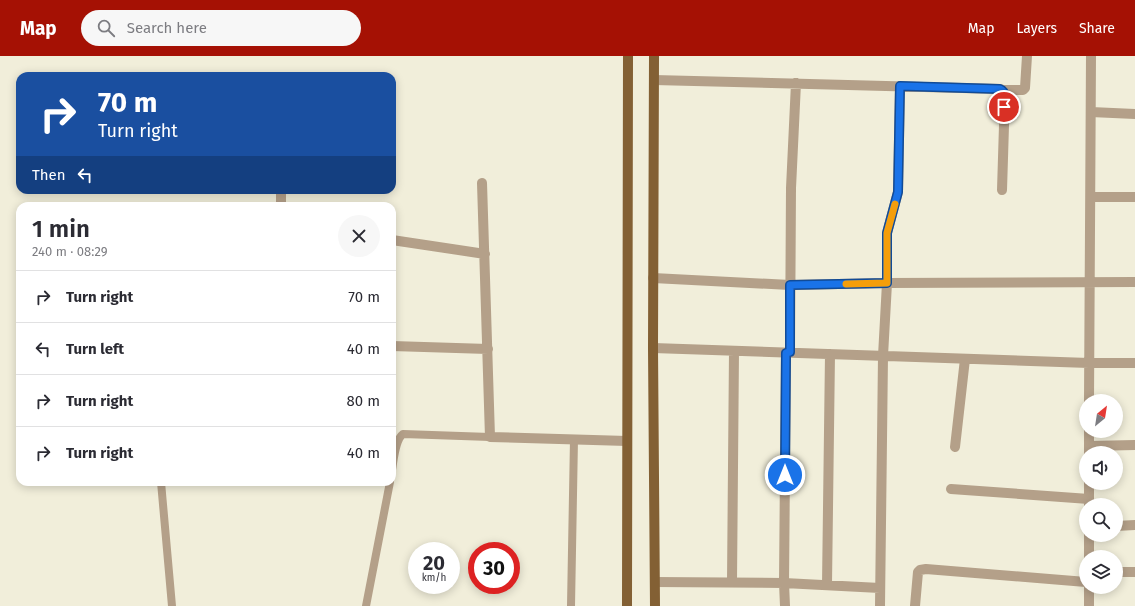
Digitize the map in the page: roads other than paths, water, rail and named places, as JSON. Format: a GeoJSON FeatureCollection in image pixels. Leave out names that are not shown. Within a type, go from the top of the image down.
{"type":"FeatureCollection","features":[{"type":"Feature","properties":{"kind":"main road"},"geometry":{"type":"LineString","coordinates":[[627,606],[628,56]]}},
{"type":"Feature","properties":{"kind":"main road"},"geometry":{"type":"LineString","coordinates":[[654,56],[653,348],[655,606]]}},
{"type":"Feature","properties":{"kind":"street"},"geometry":{"type":"LineString","coordinates":[[654,80],[1023,90],[1025,88],[1027,56]]}},
{"type":"Feature","properties":{"kind":"street"},"geometry":{"type":"LineString","coordinates":[[1089,394],[1092,56]]}},
{"type":"Feature","properties":{"kind":"street"},"geometry":{"type":"LineString","coordinates":[[786,353],[790,352],[791,188],[796,83]]}},
{"type":"Feature","properties":{"kind":"street"},"geometry":{"type":"LineString","coordinates":[[880,606],[883,356],[887,283],[887,233],[898,192],[900,86]]}},
{"type":"Feature","properties":{"kind":"street"},"geometry":{"type":"LineString","coordinates":[[1002,190],[1005,93],[1003,90]]}},
{"type":"Feature","properties":{"kind":"street"},"geometry":{"type":"LineString","coordinates":[[1091,112],[1135,114]]}},
{"type":"Feature","properties":{"kind":"street"},"geometry":{"type":"LineString","coordinates":[[482,183],[490,437],[627,441]]}},
{"type":"Feature","properties":{"kind":"street"},"geometry":{"type":"LineString","coordinates":[[1090,197],[1135,197]]}},
{"type":"Feature","properties":{"kind":"street"},"geometry":{"type":"LineString","coordinates":[[396,241],[485,254]]}},
{"type":"Feature","properties":{"kind":"street"},"geometry":{"type":"LineString","coordinates":[[653,278],[790,285],[1135,282]]}},
{"type":"Feature","properties":{"kind":"street"},"geometry":{"type":"LineString","coordinates":[[396,346],[488,349]]}},
{"type":"Feature","properties":{"kind":"street"},"geometry":{"type":"LineString","coordinates":[[653,348],[1090,363],[1135,363]]}},
{"type":"Feature","properties":{"kind":"street"},"geometry":{"type":"LineString","coordinates":[[732,582],[734,351]]}},
{"type":"Feature","properties":{"kind":"street"},"geometry":{"type":"LineString","coordinates":[[785,606],[786,353]]}},
{"type":"Feature","properties":{"kind":"street"},"geometry":{"type":"LineString","coordinates":[[827,585],[830,354]]}},
{"type":"Feature","properties":{"kind":"street"},"geometry":{"type":"LineString","coordinates":[[955,447],[965,359]]}},
{"type":"Feature","properties":{"kind":"street"},"geometry":{"type":"LineString","coordinates":[[1123,446],[1135,445]]}},
{"type":"Feature","properties":{"kind":"street"},"geometry":{"type":"LineString","coordinates":[[951,489],[1079,501]]}},
{"type":"Feature","properties":{"kind":"street"},"geometry":{"type":"LineString","coordinates":[[1123,526],[1135,526]]}},
{"type":"Feature","properties":{"kind":"street"},"geometry":{"type":"LineString","coordinates":[[916,606],[918,572],[926,569],[1079,581]]}},
{"type":"Feature","properties":{"kind":"street"},"geometry":{"type":"LineString","coordinates":[[1123,572],[1135,572]]}},
{"type":"Feature","properties":{"kind":"street"},"geometry":{"type":"LineString","coordinates":[[655,582],[784,583],[880,588]]}},
{"type":"Feature","properties":{"kind":"street"},"geometry":{"type":"LineString","coordinates":[[1088,594],[1089,606]]}},
{"type":"Feature","properties":{"kind":"lane"},"geometry":{"type":"LineString","coordinates":[[396,451],[399,437],[403,434],[490,437]]}},
{"type":"Feature","properties":{"kind":"lane"},"geometry":{"type":"LineString","coordinates":[[571,606],[574,439]]}},
{"type":"Feature","properties":{"kind":"lane"},"geometry":{"type":"LineString","coordinates":[[161,486],[172,606]]}},
{"type":"Feature","properties":{"kind":"lane"},"geometry":{"type":"LineString","coordinates":[[366,606],[389,486]]}}]}
